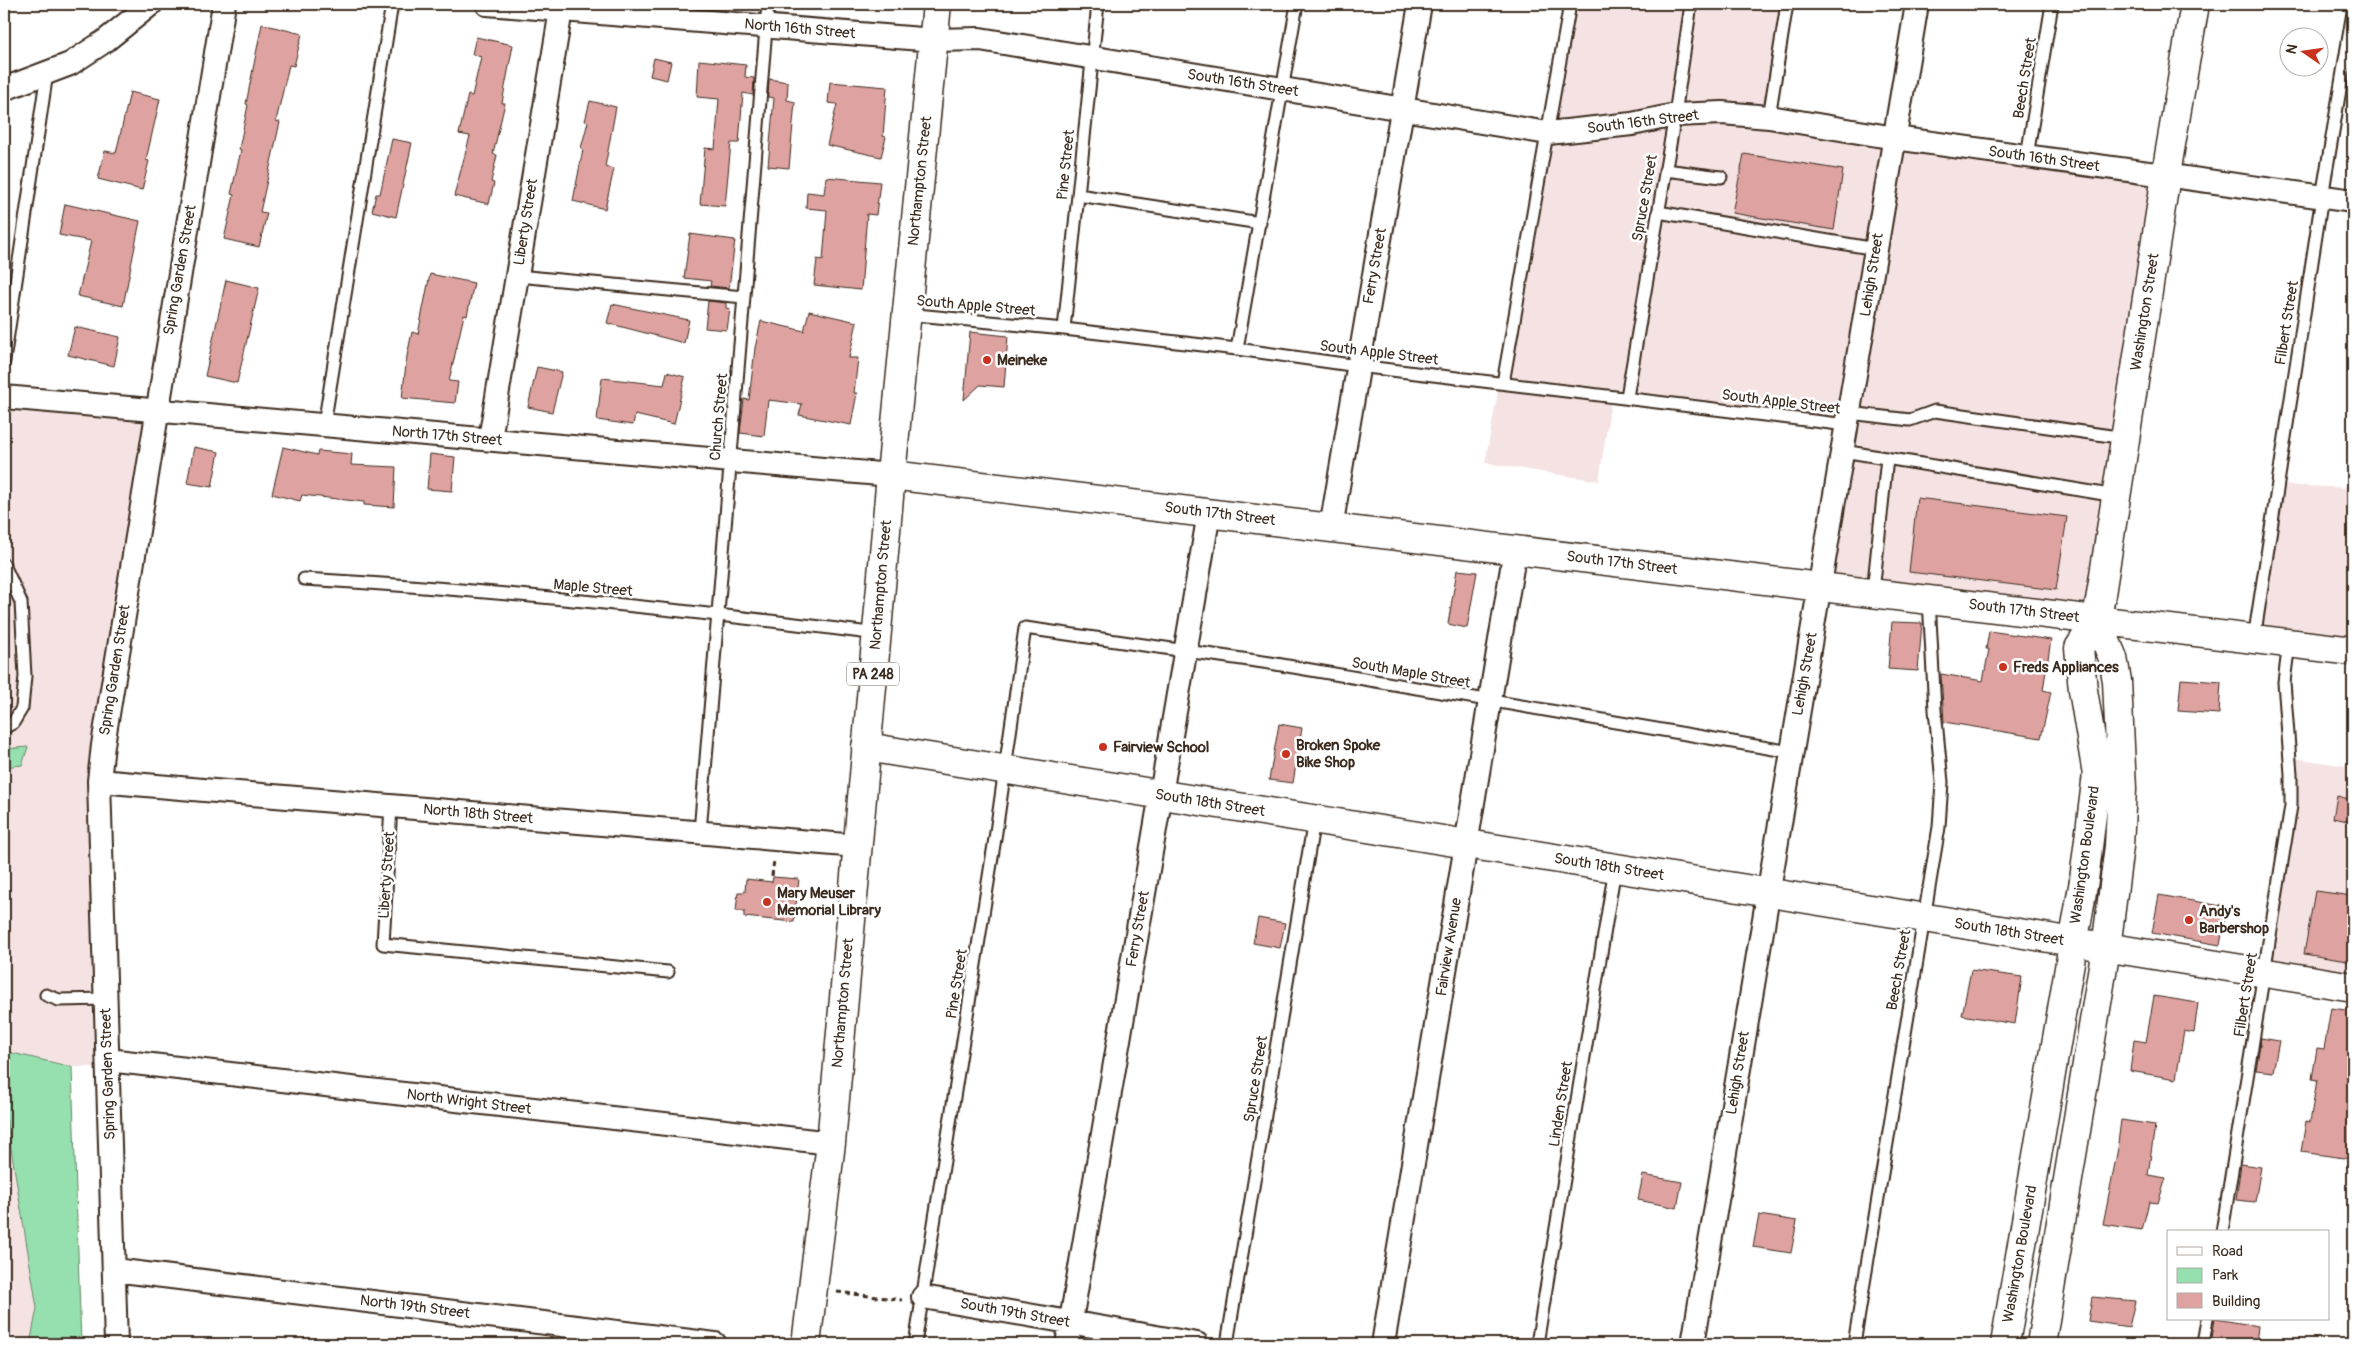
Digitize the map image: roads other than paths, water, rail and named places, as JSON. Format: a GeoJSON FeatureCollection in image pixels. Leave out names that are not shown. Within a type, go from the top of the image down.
{"type":"FeatureCollection","features":[{"type":"Feature","properties":{"kind":"street"},"geometry":{"type":"LineString","coordinates":[[4,89],[70,64],[105,41],[151,4]]}},
{"type":"Feature","properties":{"kind":"street","name":"Spring Garden Street"},"geometry":{"type":"LineString","coordinates":[[116,1344],[100,781],[104,735],[224,4]]}},
{"type":"Feature","properties":{"kind":"street","name":"North 16th Street"},"geometry":{"type":"LineString","coordinates":[[487,4],[561,7],[934,40]]}},
{"type":"Feature","properties":{"kind":"street","name":"Northampton Street"},"geometry":{"type":"LineString","coordinates":[[806,1344],[831,1143],[891,475],[937,4]]}},
{"type":"Feature","properties":{"kind":"street","name":"Ferry Street"},"geometry":{"type":"LineString","coordinates":[[1331,528],[1420,4]]}},
{"type":"Feature","properties":{"kind":"street","name":"Lehigh Street"},"geometry":{"type":"LineString","coordinates":[[1693,1344],[1917,4]]}},
{"type":"Feature","properties":{"kind":"street","name":"Washington Street"},"geometry":{"type":"LineString","coordinates":[[2097,620],[2166,175],[2195,4]]}},
{"type":"Feature","properties":{"kind":"street","name":"Liberty Street"},"geometry":{"type":"LineString","coordinates":[[490,439],[561,7]]}},
{"type":"Feature","properties":{"kind":"street","name":"South 16th Street"},"geometry":{"type":"LineString","coordinates":[[934,40],[980,39],[1548,133],[1632,124],[1675,115],[1722,113],[1769,117],[1895,138],[2353,201]]}},
{"type":"Feature","properties":{"kind":"street","name":"North 17th Street"},"geometry":{"type":"LineString","coordinates":[[4,397],[891,475]]}},
{"type":"Feature","properties":{"kind":"street","name":"South 17th Street"},"geometry":{"type":"LineString","coordinates":[[891,475],[2353,651]]}},
{"type":"Feature","properties":{"kind":"street","name":"Ferry Street"},"geometry":{"type":"LineString","coordinates":[[1069,1334],[1209,513]]}},
{"type":"Feature","properties":{"kind":"street","name":"Fairview Avenue"},"geometry":{"type":"LineString","coordinates":[[1383,1344],[1515,550]]}},
{"type":"Feature","properties":{"kind":"street","name":"Washington Boulevard"},"geometry":{"type":"LineString","coordinates":[[2004,1344],[2072,942],[2086,871],[2097,774],[2083,690],[2079,648],[2097,620]]}},
{"type":"Feature","properties":{"kind":"street","name":"Washington Boulevard"},"geometry":{"type":"LineString","coordinates":[[2040,1344],[2106,948],[2119,846],[2122,789],[2120,726],[2113,658],[2097,620]]}},
{"type":"Feature","properties":{"kind":"street","name":"South 18th Street"},"geometry":{"type":"LineString","coordinates":[[866,747],[2353,987]]}},
{"type":"Feature","properties":{"kind":"street","name":"North 18th Street"},"geometry":{"type":"LineString","coordinates":[[100,781],[857,846]]}},
{"type":"Feature","properties":{"kind":"street","name":"North Wright Street"},"geometry":{"type":"LineString","coordinates":[[108,1060],[831,1143]]}},
{"type":"Feature","properties":{"kind":"street","name":"North 19th Street"},"geometry":{"type":"LineString","coordinates":[[114,1270],[715,1344]]}},
{"type":"Feature","properties":{"kind":"street","name":"South 19th Street"},"geometry":{"type":"LineString","coordinates":[[923,1298],[1069,1334],[1197,1344]]}},
{"type":"Feature","properties":{"kind":"lane"},"geometry":{"type":"LineString","coordinates":[[324,425],[392,4]]}},
{"type":"Feature","properties":{"kind":"lane","name":"Church Street"},"geometry":{"type":"LineString","coordinates":[[700,832],[768,4]]}},
{"type":"Feature","properties":{"kind":"lane","name":"Pine Street"},"geometry":{"type":"LineString","coordinates":[[1064,329],[1098,4]]}},
{"type":"Feature","properties":{"kind":"lane"},"geometry":{"type":"LineString","coordinates":[[1237,349],[1297,4]]}},
{"type":"Feature","properties":{"kind":"lane"},"geometry":{"type":"LineString","coordinates":[[1503,383],[1570,4]]}},
{"type":"Feature","properties":{"kind":"lane","name":"Spruce Street"},"geometry":{"type":"LineString","coordinates":[[1627,397],[1675,115],[1691,4]]}},
{"type":"Feature","properties":{"kind":"lane"},"geometry":{"type":"LineString","coordinates":[[1769,117],[1787,4]]}},
{"type":"Feature","properties":{"kind":"lane","name":"Beech Street"},"geometry":{"type":"LineString","coordinates":[[2028,156],[2052,4]]}},
{"type":"Feature","properties":{"kind":"lane","name":"Filbert Street"},"geometry":{"type":"LineString","coordinates":[[2254,639],[2322,197],[2353,12]]}},
{"type":"Feature","properties":{"kind":"lane"},"geometry":{"type":"LineString","coordinates":[[4,361],[47,73]]}},
{"type":"Feature","properties":{"kind":"lane"},"geometry":{"type":"LineString","coordinates":[[1665,170],[1721,177]]}},
{"type":"Feature","properties":{"kind":"lane"},"geometry":{"type":"LineString","coordinates":[[1078,195],[1260,223]]}},
{"type":"Feature","properties":{"kind":"lane"},"geometry":{"type":"LineString","coordinates":[[1658,212],[1876,249]]}},
{"type":"Feature","properties":{"kind":"lane"},"geometry":{"type":"LineString","coordinates":[[517,276],[744,297]]}},
{"type":"Feature","properties":{"kind":"lane","name":"South Apple Street"},"geometry":{"type":"LineString","coordinates":[[906,314],[1064,329],[1627,397],[1848,419],[1910,420],[1935,411],[2125,438]]}},
{"type":"Feature","properties":{"kind":"lane"},"geometry":{"type":"LineString","coordinates":[[1843,451],[2116,496]]}},
{"type":"Feature","properties":{"kind":"lane"},"geometry":{"type":"LineString","coordinates":[[1873,592],[1887,458]]}},
{"type":"Feature","properties":{"kind":"lane"},"geometry":{"type":"LineString","coordinates":[[4,565],[21,602],[25,676],[22,708],[13,723],[4,728]]}},
{"type":"Feature","properties":{"kind":"lane","name":"Maple Street"},"geometry":{"type":"LineString","coordinates":[[304,579],[718,614],[878,634]]}},
{"type":"Feature","properties":{"kind":"lane","name":"Beech Street"},"geometry":{"type":"LineString","coordinates":[[1854,1344],[1939,827],[1942,782],[1933,692],[1928,600]]}},
{"type":"Feature","properties":{"kind":"lane","name":"Pine Street"},"geometry":{"type":"LineString","coordinates":[[915,1344],[996,832],[1003,769],[1025,628]]}},
{"type":"Feature","properties":{"kind":"lane","name":"South Maple Street"},"geometry":{"type":"LineString","coordinates":[[1025,628],[1270,663],[1791,752]]}},
{"type":"Feature","properties":{"kind":"lane","name":"Filbert Street"},"geometry":{"type":"LineString","coordinates":[[2222,1230],[2265,973],[2290,806],[2292,774],[2284,682],[2289,643]]}},
{"type":"Feature","properties":{"kind":"lane","name":"Liberty Street"},"geometry":{"type":"LineString","coordinates":[[391,806],[383,944],[668,972]]}},
{"type":"Feature","properties":{"kind":"lane","name":"Spruce Street"},"geometry":{"type":"LineString","coordinates":[[1227,1344],[1314,820]]}},
{"type":"Feature","properties":{"kind":"lane","name":"Linden Street"},"geometry":{"type":"LineString","coordinates":[[1537,1344],[1615,868]]}},
{"type":"Feature","properties":{"kind":"lane"},"geometry":{"type":"LineString","coordinates":[[46,995],[59,1000],[106,999]]}},
{"type":"Feature","properties":{"kind":"lane"},"geometry":{"type":"LineString","coordinates":[[2203,1344],[2207,1320]]}},
{"type":"Feature","properties":{"kind":"place","name":"Meineke"},"geometry":{"type":"Point","coordinates":[987,360]}},
{"type":"Feature","properties":{"kind":"place","name":"Freds Appliances"},"geometry":{"type":"Point","coordinates":[2003,667]}},
{"type":"Feature","properties":{"kind":"place","name":"Fairview School"},"geometry":{"type":"Point","coordinates":[1103,747]}},
{"type":"Feature","properties":{"kind":"place","name":"Broken Spoke Bike Shop"},"geometry":{"type":"Point","coordinates":[1286,754]}},
{"type":"Feature","properties":{"kind":"place","name":"Mary Meuser Memorial Library"},"geometry":{"type":"Point","coordinates":[767,902]}},
{"type":"Feature","properties":{"kind":"place","name":"Andy's Barbershop"},"geometry":{"type":"Point","coordinates":[2189,920]}}]}
